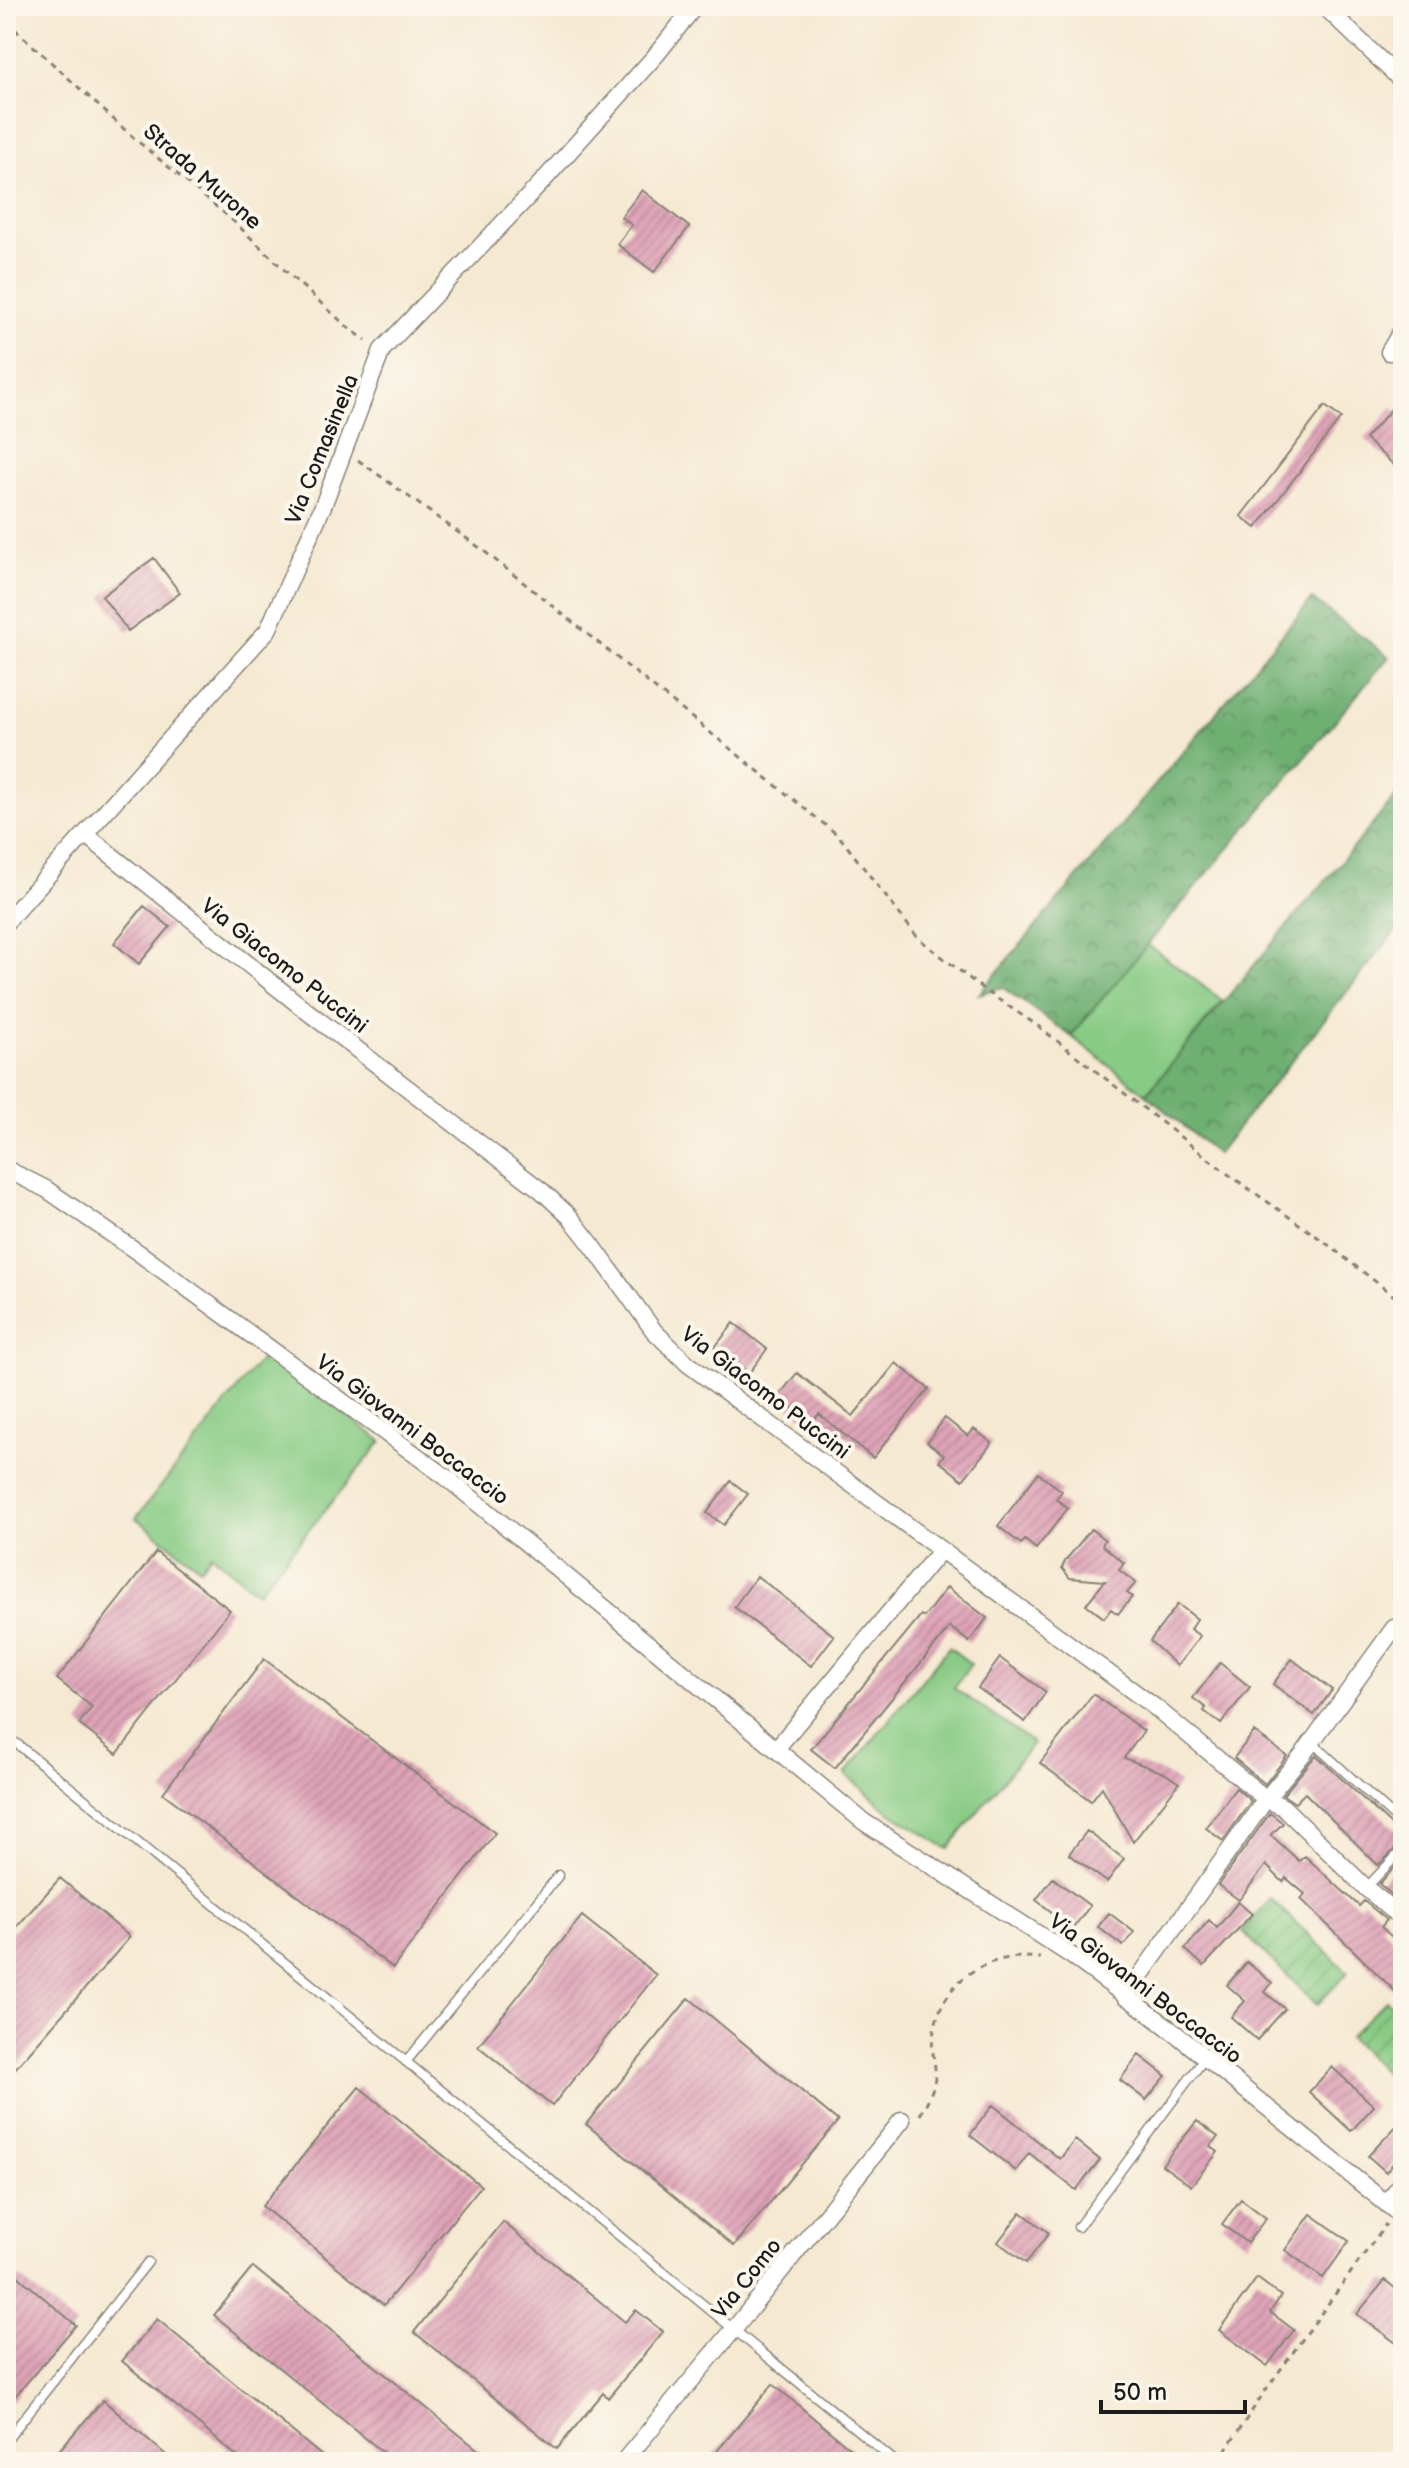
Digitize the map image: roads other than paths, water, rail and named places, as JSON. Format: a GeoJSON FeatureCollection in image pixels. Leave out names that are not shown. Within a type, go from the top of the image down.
{"type":"FeatureCollection","features":[{"type":"Feature","properties":{"kind":"street","name":"Via Comasinella"},"geometry":{"type":"LineString","coordinates":[[6,922],[268,630],[345,450],[382,350],[542,182],[656,55],[695,6]]}},
{"type":"Feature","properties":{"kind":"street"},"geometry":{"type":"LineString","coordinates":[[1324,6],[1403,82]]}},
{"type":"Feature","properties":{"kind":"street"},"geometry":{"type":"LineString","coordinates":[[1389,352],[1403,328]]}},
{"type":"Feature","properties":{"kind":"street","name":"Via Giacomo Puccini"},"geometry":{"type":"LineString","coordinates":[[86,835],[308,1012],[542,1191],[570,1217],[654,1331],[688,1364],[1156,1708],[1266,1799],[1283,1807],[1402,1919]]}},
{"type":"Feature","properties":{"kind":"street","name":"Via Giovanni Boccaccio"},"geometry":{"type":"LineString","coordinates":[[6,1169],[46,1189],[139,1253],[446,1477],[887,1839],[1072,1956],[1395,2210]]}},
{"type":"Feature","properties":{"kind":"street"},"geometry":{"type":"LineString","coordinates":[[776,1749],[941,1550]]}},
{"type":"Feature","properties":{"kind":"street"},"geometry":{"type":"LineString","coordinates":[[1125,1997],[1266,1799],[1312,1742],[1394,1628]]}},
{"type":"Feature","properties":{"kind":"street","name":"Via Como"},"geometry":{"type":"LineString","coordinates":[[623,2462],[898,2125]]}},
{"type":"Feature","properties":{"kind":"street"},"geometry":{"type":"LineString","coordinates":[[1395,2210],[1403,2182]]}},
{"type":"Feature","properties":{"kind":"lane"},"geometry":{"type":"LineString","coordinates":[[1312,1742],[1403,1825]]}},
{"type":"Feature","properties":{"kind":"lane"},"geometry":{"type":"LineString","coordinates":[[16,1743],[896,2462]]}},
{"type":"Feature","properties":{"kind":"lane"},"geometry":{"type":"LineString","coordinates":[[1366,1888],[1403,1849]]}},
{"type":"Feature","properties":{"kind":"lane"},"geometry":{"type":"LineString","coordinates":[[406,2062],[559,1875]]}},
{"type":"Feature","properties":{"kind":"lane"},"geometry":{"type":"LineString","coordinates":[[1078,2227],[1205,2058]]}},
{"type":"Feature","properties":{"kind":"lane"},"geometry":{"type":"LineString","coordinates":[[6,2441],[148,2262]]}}]}
